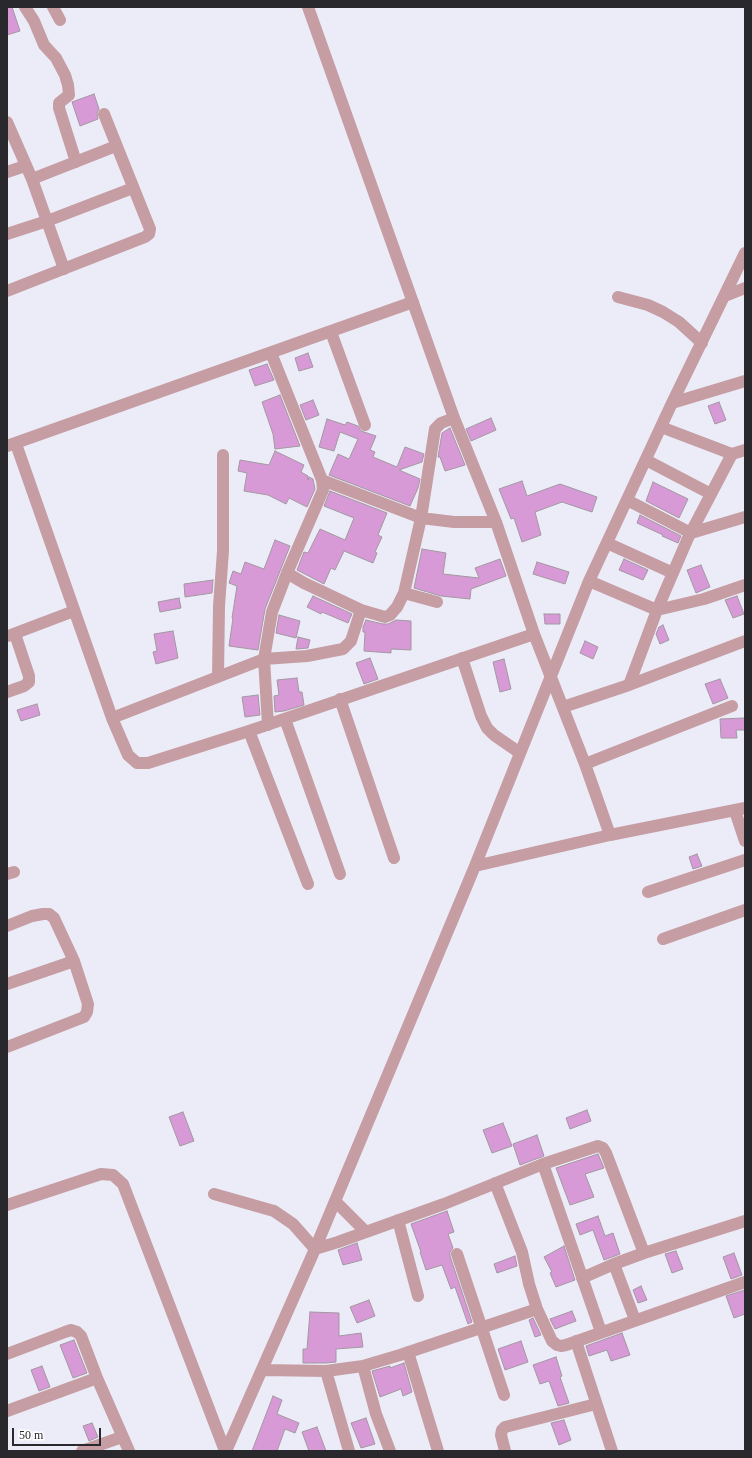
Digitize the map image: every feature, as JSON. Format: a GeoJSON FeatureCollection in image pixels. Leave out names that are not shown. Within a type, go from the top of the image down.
{"type":"FeatureCollection","features":[{"type":"Feature","properties":{"kind":"street"},"geometry":{"type":"LineString","coordinates":[[25,7],[34,21],[44,44],[56,58],[65,75],[69,95],[60,103],[60,108],[76,162]]}},
{"type":"Feature","properties":{"kind":"street"},"geometry":{"type":"LineString","coordinates":[[53,7],[60,20]]}},
{"type":"Feature","properties":{"kind":"street"},"geometry":{"type":"LineString","coordinates":[[308,7],[454,418],[496,522],[534,634],[585,764],[610,836]]}},
{"type":"Feature","properties":{"kind":"street"},"geometry":{"type":"LineString","coordinates":[[7,291],[145,237],[149,234],[150,229],[104,114]]}},
{"type":"Feature","properties":{"kind":"street"},"geometry":{"type":"LineString","coordinates":[[7,122],[32,179],[64,269]]}},
{"type":"Feature","properties":{"kind":"street"},"geometry":{"type":"LineString","coordinates":[[32,179],[116,146]]}},
{"type":"Feature","properties":{"kind":"street"},"geometry":{"type":"LineString","coordinates":[[7,172],[25,166]]}},
{"type":"Feature","properties":{"kind":"street"},"geometry":{"type":"LineString","coordinates":[[7,234],[47,221],[133,188]]}},
{"type":"Feature","properties":{"kind":"street"},"geometry":{"type":"LineString","coordinates":[[225,1451],[263,1370],[315,1249],[475,866],[589,581],[672,403],[745,253]]}},
{"type":"Feature","properties":{"kind":"street"},"geometry":{"type":"LineString","coordinates":[[725,296],[745,288]]}},
{"type":"Feature","properties":{"kind":"street"},"geometry":{"type":"LineString","coordinates":[[618,297],[648,305],[663,312],[679,322],[702,343]]}},
{"type":"Feature","properties":{"kind":"street"},"geometry":{"type":"LineString","coordinates":[[413,302],[11,445],[74,611],[112,718],[128,755],[137,763],[148,763],[268,725],[340,699],[534,634]]}},
{"type":"Feature","properties":{"kind":"street"},"geometry":{"type":"LineString","coordinates":[[331,332],[364,425]]}},
{"type":"Feature","properties":{"kind":"street"},"geometry":{"type":"LineString","coordinates":[[268,725],[264,659],[272,612],[287,573],[322,494],[323,485],[271,353]]}},
{"type":"Feature","properties":{"kind":"street"},"geometry":{"type":"LineString","coordinates":[[672,403],[745,381]]}},
{"type":"Feature","properties":{"kind":"street"},"geometry":{"type":"LineString","coordinates":[[287,573],[304,583],[361,610],[380,616],[390,615],[397,607],[404,593],[421,518],[436,430],[441,423],[454,418]]}},
{"type":"Feature","properties":{"kind":"street"},"geometry":{"type":"LineString","coordinates":[[661,427],[732,454],[745,450]]}},
{"type":"Feature","properties":{"kind":"street"},"geometry":{"type":"LineString","coordinates":[[628,685],[657,610],[691,533],[732,454]]}},
{"type":"Feature","properties":{"kind":"street"},"geometry":{"type":"LineString","coordinates":[[218,677],[219,606],[224,551],[223,455]]}},
{"type":"Feature","properties":{"kind":"street"},"geometry":{"type":"LineString","coordinates":[[646,460],[711,494]]}},
{"type":"Feature","properties":{"kind":"street"},"geometry":{"type":"LineString","coordinates":[[322,480],[421,518],[454,522],[496,522]]}},
{"type":"Feature","properties":{"kind":"street"},"geometry":{"type":"LineString","coordinates":[[627,500],[691,533],[745,517]]}},
{"type":"Feature","properties":{"kind":"street"},"geometry":{"type":"LineString","coordinates":[[607,542],[673,574]]}},
{"type":"Feature","properties":{"kind":"street"},"geometry":{"type":"LineString","coordinates":[[589,581],[657,610],[704,599],[745,585]]}},
{"type":"Feature","properties":{"kind":"street"},"geometry":{"type":"LineString","coordinates":[[404,593],[437,602]]}},
{"type":"Feature","properties":{"kind":"street"},"geometry":{"type":"LineString","coordinates":[[112,718],[264,659],[307,656],[343,649],[351,641],[361,610]]}},
{"type":"Feature","properties":{"kind":"street"},"geometry":{"type":"LineString","coordinates":[[7,692],[24,686],[29,682],[28,676],[11,635],[74,611]]}},
{"type":"Feature","properties":{"kind":"street"},"geometry":{"type":"LineString","coordinates":[[563,707],[628,685],[745,641]]}},
{"type":"Feature","properties":{"kind":"street"},"geometry":{"type":"LineString","coordinates":[[462,658],[481,716],[487,728],[494,735],[520,753]]}},
{"type":"Feature","properties":{"kind":"street"},"geometry":{"type":"LineString","coordinates":[[340,699],[394,858]]}},
{"type":"Feature","properties":{"kind":"street"},"geometry":{"type":"LineString","coordinates":[[585,764],[732,706]]}},
{"type":"Feature","properties":{"kind":"street"},"geometry":{"type":"LineString","coordinates":[[285,719],[340,874]]}},
{"type":"Feature","properties":{"kind":"street"},"geometry":{"type":"LineString","coordinates":[[249,731],[308,884]]}},
{"type":"Feature","properties":{"kind":"street"},"geometry":{"type":"LineString","coordinates":[[475,866],[610,836],[740,810],[745,842]]}},
{"type":"Feature","properties":{"kind":"street"},"geometry":{"type":"LineString","coordinates":[[648,892],[745,860]]}},
{"type":"Feature","properties":{"kind":"street"},"geometry":{"type":"LineString","coordinates":[[663,939],[745,910]]}},
{"type":"Feature","properties":{"kind":"street"},"geometry":{"type":"LineString","coordinates":[[7,926],[32,916],[49,914],[54,918],[74,961],[88,1004],[87,1012],[84,1018],[7,1047]]}},
{"type":"Feature","properties":{"kind":"street"},"geometry":{"type":"LineString","coordinates":[[7,984],[74,961]]}},
{"type":"Feature","properties":{"kind":"street"},"geometry":{"type":"LineString","coordinates":[[315,1249],[444,1204],[543,1164],[598,1146],[603,1148],[644,1252]]}},
{"type":"Feature","properties":{"kind":"street"},"geometry":{"type":"LineString","coordinates":[[543,1164],[601,1332]]}},
{"type":"Feature","properties":{"kind":"street"},"geometry":{"type":"LineString","coordinates":[[7,1205],[101,1174],[113,1175],[123,1184],[225,1451]]}},
{"type":"Feature","properties":{"kind":"street"},"geometry":{"type":"LineString","coordinates":[[495,1183],[522,1252],[529,1284],[537,1309],[552,1341],[561,1346],[745,1282]]}},
{"type":"Feature","properties":{"kind":"street"},"geometry":{"type":"LineString","coordinates":[[214,1194],[274,1211],[293,1224],[315,1249]]}},
{"type":"Feature","properties":{"kind":"street"},"geometry":{"type":"LineString","coordinates":[[335,1200],[366,1232]]}},
{"type":"Feature","properties":{"kind":"street"},"geometry":{"type":"LineString","coordinates":[[398,1220],[418,1296]]}},
{"type":"Feature","properties":{"kind":"street"},"geometry":{"type":"LineString","coordinates":[[582,1278],[644,1252],[745,1221]]}},
{"type":"Feature","properties":{"kind":"street"},"geometry":{"type":"LineString","coordinates":[[457,1254],[504,1395]]}},
{"type":"Feature","properties":{"kind":"street"},"geometry":{"type":"LineString","coordinates":[[614,1264],[635,1320]]}},
{"type":"Feature","properties":{"kind":"street"},"geometry":{"type":"LineString","coordinates":[[263,1370],[326,1371],[363,1366],[537,1309]]}},
{"type":"Feature","properties":{"kind":"street"},"geometry":{"type":"LineString","coordinates":[[7,1354],[70,1330],[76,1332],[81,1336],[97,1378],[129,1451]]}},
{"type":"Feature","properties":{"kind":"street"},"geometry":{"type":"LineString","coordinates":[[576,1341],[612,1451]]}},
{"type":"Feature","properties":{"kind":"street"},"geometry":{"type":"LineString","coordinates":[[408,1352],[438,1451]]}},
{"type":"Feature","properties":{"kind":"street"},"geometry":{"type":"LineString","coordinates":[[363,1366],[376,1414],[390,1451]]}},
{"type":"Feature","properties":{"kind":"street"},"geometry":{"type":"LineString","coordinates":[[326,1371],[349,1451]]}},
{"type":"Feature","properties":{"kind":"street"},"geometry":{"type":"LineString","coordinates":[[7,1411],[97,1378]]}},
{"type":"Feature","properties":{"kind":"street"},"geometry":{"type":"LineString","coordinates":[[505,1451],[500,1435],[505,1427],[596,1404]]}},
{"type":"Feature","properties":{"kind":"street"},"geometry":{"type":"LineString","coordinates":[[82,1451],[122,1437]]}},
{"type":"Feature","properties":{"kind":"building"},"geometry":{"type":"Polygon","coordinates":[[[7,7],[12,7],[20,31],[7,35],[7,7]]]}},
{"type":"Feature","properties":{"kind":"building"},"geometry":{"type":"Polygon","coordinates":[[[94,94],[99,109],[97,113],[98,119],[80,126],[72,102],[94,94]]]}},
{"type":"Feature","properties":{"kind":"building"},"geometry":{"type":"Polygon","coordinates":[[[308,353],[313,367],[299,371],[295,358],[308,353]]]}},
{"type":"Feature","properties":{"kind":"building"},"geometry":{"type":"Polygon","coordinates":[[[267,364],[274,380],[255,386],[249,370],[267,364]]]}},
{"type":"Feature","properties":{"kind":"building"},"geometry":{"type":"Polygon","coordinates":[[[280,395],[300,446],[275,449],[273,434],[262,402],[280,395]]]}},
{"type":"Feature","properties":{"kind":"building"},"geometry":{"type":"Polygon","coordinates":[[[313,400],[319,415],[306,420],[300,405],[313,400]]]}},
{"type":"Feature","properties":{"kind":"building"},"geometry":{"type":"Polygon","coordinates":[[[719,402],[726,420],[715,424],[708,406],[719,402]]]}},
{"type":"Feature","properties":{"kind":"building"},"geometry":{"type":"Polygon","coordinates":[[[491,418],[496,430],[471,441],[466,429],[491,418]]]}},
{"type":"Feature","properties":{"kind":"building"},"geometry":{"type":"Polygon","coordinates":[[[327,419],[345,425],[347,422],[358,426],[361,431],[376,436],[370,450],[375,452],[373,457],[397,467],[405,447],[424,454],[422,462],[399,470],[420,479],[418,488],[410,506],[329,475],[338,454],[349,459],[358,439],[340,432],[334,451],[319,447],[327,419]]]}},
{"type":"Feature","properties":{"kind":"building"},"geometry":{"type":"Polygon","coordinates":[[[450,428],[465,465],[445,471],[440,457],[438,457],[442,433],[450,428]]]}},
{"type":"Feature","properties":{"kind":"building"},"geometry":{"type":"Polygon","coordinates":[[[275,451],[304,465],[301,472],[308,476],[308,480],[309,477],[313,479],[315,489],[307,507],[289,498],[286,504],[268,495],[244,491],[247,473],[238,471],[240,460],[269,465],[275,451]]]}},
{"type":"Feature","properties":{"kind":"building"},"geometry":{"type":"Polygon","coordinates":[[[522,481],[527,496],[560,484],[597,497],[592,512],[562,502],[535,512],[541,535],[522,542],[514,518],[511,519],[499,489],[522,481]]]}},
{"type":"Feature","properties":{"kind":"building"},"geometry":{"type":"Polygon","coordinates":[[[653,482],[688,499],[679,518],[646,501],[653,482]]]}},
{"type":"Feature","properties":{"kind":"building"},"geometry":{"type":"Polygon","coordinates":[[[330,491],[387,513],[378,535],[382,537],[375,552],[377,553],[373,563],[344,551],[335,570],[331,568],[324,584],[297,570],[304,552],[308,553],[320,529],[345,540],[354,518],[324,506],[330,491]]]}},
{"type":"Feature","properties":{"kind":"building"},"geometry":{"type":"Polygon","coordinates":[[[640,515],[681,536],[678,543],[637,523],[640,515]]]}},
{"type":"Feature","properties":{"kind":"building"},"geometry":{"type":"Polygon","coordinates":[[[275,540],[290,546],[265,609],[258,650],[229,646],[237,586],[229,583],[233,571],[241,574],[245,562],[264,569],[275,540]]]}},
{"type":"Feature","properties":{"kind":"building"},"geometry":{"type":"Polygon","coordinates":[[[422,549],[446,553],[443,574],[479,578],[475,568],[500,559],[506,576],[471,589],[470,599],[441,596],[414,588],[422,549]]]}},
{"type":"Feature","properties":{"kind":"building"},"geometry":{"type":"Polygon","coordinates":[[[624,559],[648,570],[643,580],[619,570],[624,559]]]}},
{"type":"Feature","properties":{"kind":"building"},"geometry":{"type":"Polygon","coordinates":[[[537,562],[569,572],[565,584],[533,574],[537,562]]]}},
{"type":"Feature","properties":{"kind":"building"},"geometry":{"type":"Polygon","coordinates":[[[701,565],[710,587],[696,593],[687,570],[701,565]]]}},
{"type":"Feature","properties":{"kind":"building"},"geometry":{"type":"Polygon","coordinates":[[[213,580],[212,593],[185,597],[184,584],[213,580]]]}},
{"type":"Feature","properties":{"kind":"building"},"geometry":{"type":"Polygon","coordinates":[[[313,596],[352,614],[348,623],[322,612],[321,614],[307,607],[313,596]]]}},
{"type":"Feature","properties":{"kind":"building"},"geometry":{"type":"Polygon","coordinates":[[[737,596],[744,614],[733,618],[725,600],[737,596]]]}},
{"type":"Feature","properties":{"kind":"building"},"geometry":{"type":"Polygon","coordinates":[[[179,598],[181,608],[160,612],[158,602],[179,598]]]}},
{"type":"Feature","properties":{"kind":"building"},"geometry":{"type":"Polygon","coordinates":[[[544,614],[560,614],[560,624],[545,624],[544,614]]]}},
{"type":"Feature","properties":{"kind":"building"},"geometry":{"type":"Polygon","coordinates":[[[279,615],[300,621],[296,638],[276,633],[279,615]]]}},
{"type":"Feature","properties":{"kind":"building"},"geometry":{"type":"Polygon","coordinates":[[[366,620],[383,624],[388,624],[396,620],[411,621],[411,650],[391,649],[391,653],[364,651],[365,632],[363,632],[363,627],[366,620]]]}},
{"type":"Feature","properties":{"kind":"building"},"geometry":{"type":"Polygon","coordinates":[[[663,625],[669,640],[660,644],[656,634],[659,627],[663,625]]]}},
{"type":"Feature","properties":{"kind":"building"},"geometry":{"type":"Polygon","coordinates":[[[173,631],[178,658],[156,664],[153,652],[157,651],[154,634],[173,631]]]}},
{"type":"Feature","properties":{"kind":"building"},"geometry":{"type":"Polygon","coordinates":[[[298,637],[310,640],[308,648],[296,649],[298,637]]]}},
{"type":"Feature","properties":{"kind":"building"},"geometry":{"type":"Polygon","coordinates":[[[585,641],[598,647],[593,659],[580,653],[585,641]]]}},
{"type":"Feature","properties":{"kind":"building"},"geometry":{"type":"Polygon","coordinates":[[[370,658],[378,679],[364,684],[356,663],[370,658]]]}},
{"type":"Feature","properties":{"kind":"building"},"geometry":{"type":"Polygon","coordinates":[[[504,659],[511,689],[500,692],[493,662],[504,659]]]}},
{"type":"Feature","properties":{"kind":"building"},"geometry":{"type":"Polygon","coordinates":[[[297,678],[299,692],[302,692],[304,705],[275,712],[274,696],[279,695],[277,680],[297,678]]]}},
{"type":"Feature","properties":{"kind":"building"},"geometry":{"type":"Polygon","coordinates":[[[720,679],[728,698],[713,704],[705,684],[720,679]]]}},
{"type":"Feature","properties":{"kind":"building"},"geometry":{"type":"Polygon","coordinates":[[[258,695],[260,715],[245,717],[242,697],[258,695]]]}},
{"type":"Feature","properties":{"kind":"building"},"geometry":{"type":"Polygon","coordinates":[[[37,704],[40,715],[21,721],[17,710],[37,704]]]}},
{"type":"Feature","properties":{"kind":"building"},"geometry":{"type":"Polygon","coordinates":[[[745,718],[745,730],[736,730],[737,738],[721,738],[720,719],[745,718]]]}},
{"type":"Feature","properties":{"kind":"building"},"geometry":{"type":"Polygon","coordinates":[[[697,854],[702,866],[693,869],[689,857],[697,854]]]}},
{"type":"Feature","properties":{"kind":"building"},"geometry":{"type":"Polygon","coordinates":[[[587,1110],[591,1121],[570,1129],[566,1118],[587,1110]]]}},
{"type":"Feature","properties":{"kind":"building"},"geometry":{"type":"Polygon","coordinates":[[[183,1112],[194,1141],[180,1146],[169,1117],[183,1112]]]}},
{"type":"Feature","properties":{"kind":"building"},"geometry":{"type":"Polygon","coordinates":[[[503,1123],[512,1146],[492,1153],[483,1130],[503,1123]]]}},
{"type":"Feature","properties":{"kind":"building"},"geometry":{"type":"Polygon","coordinates":[[[537,1135],[544,1156],[520,1165],[513,1144],[537,1135]]]}},
{"type":"Feature","properties":{"kind":"building"},"geometry":{"type":"Polygon","coordinates":[[[598,1154],[604,1168],[585,1174],[594,1197],[570,1205],[556,1168],[598,1154]]]}},
{"type":"Feature","properties":{"kind":"building"},"geometry":{"type":"Polygon","coordinates":[[[447,1211],[454,1232],[448,1234],[453,1248],[450,1252],[450,1256],[472,1322],[468,1324],[455,1287],[451,1289],[442,1265],[426,1270],[411,1224],[447,1211]]]}},
{"type":"Feature","properties":{"kind":"building"},"geometry":{"type":"Polygon","coordinates":[[[598,1216],[605,1236],[613,1233],[620,1254],[604,1260],[593,1230],[580,1235],[576,1224],[598,1216]]]}},
{"type":"Feature","properties":{"kind":"building"},"geometry":{"type":"Polygon","coordinates":[[[357,1243],[362,1260],[343,1265],[338,1250],[357,1243]]]}},
{"type":"Feature","properties":{"kind":"building"},"geometry":{"type":"Polygon","coordinates":[[[564,1246],[575,1280],[556,1287],[550,1273],[552,1272],[544,1257],[564,1246]]]}},
{"type":"Feature","properties":{"kind":"building"},"geometry":{"type":"Polygon","coordinates":[[[676,1251],[683,1269],[672,1273],[665,1254],[676,1251]]]}},
{"type":"Feature","properties":{"kind":"building"},"geometry":{"type":"Polygon","coordinates":[[[734,1253],[742,1275],[731,1279],[723,1257],[734,1253]]]}},
{"type":"Feature","properties":{"kind":"building"},"geometry":{"type":"Polygon","coordinates":[[[515,1256],[517,1266],[497,1273],[494,1264],[515,1256]]]}},
{"type":"Feature","properties":{"kind":"building"},"geometry":{"type":"Polygon","coordinates":[[[641,1286],[647,1300],[638,1303],[633,1290],[641,1286]]]}},
{"type":"Feature","properties":{"kind":"building"},"geometry":{"type":"Polygon","coordinates":[[[745,1290],[745,1314],[734,1318],[726,1296],[745,1290]]]}},
{"type":"Feature","properties":{"kind":"building"},"geometry":{"type":"Polygon","coordinates":[[[369,1300],[375,1316],[357,1323],[350,1307],[369,1300]]]}},
{"type":"Feature","properties":{"kind":"building"},"geometry":{"type":"Polygon","coordinates":[[[572,1311],[576,1321],[555,1329],[550,1319],[572,1311]]]}},
{"type":"Feature","properties":{"kind":"building"},"geometry":{"type":"Polygon","coordinates":[[[310,1312],[339,1313],[339,1336],[361,1333],[363,1347],[336,1349],[336,1362],[303,1363],[303,1349],[307,1349],[310,1312]]]}},
{"type":"Feature","properties":{"kind":"building"},"geometry":{"type":"Polygon","coordinates":[[[533,1318],[541,1335],[535,1337],[529,1320],[533,1318]]]}},
{"type":"Feature","properties":{"kind":"building"},"geometry":{"type":"Polygon","coordinates":[[[622,1333],[630,1355],[611,1361],[607,1350],[589,1356],[586,1346],[622,1333]]]}},
{"type":"Feature","properties":{"kind":"building"},"geometry":{"type":"Polygon","coordinates":[[[74,1340],[87,1373],[73,1378],[60,1345],[74,1340]]]}},
{"type":"Feature","properties":{"kind":"building"},"geometry":{"type":"Polygon","coordinates":[[[521,1341],[528,1362],[505,1370],[498,1349],[521,1341]]]}},
{"type":"Feature","properties":{"kind":"building"},"geometry":{"type":"Polygon","coordinates":[[[556,1357],[562,1376],[560,1377],[569,1403],[558,1406],[549,1381],[540,1384],[533,1365],[556,1357]]]}},
{"type":"Feature","properties":{"kind":"building"},"geometry":{"type":"Polygon","coordinates":[[[404,1363],[412,1392],[403,1396],[401,1389],[380,1397],[372,1371],[390,1366],[390,1368],[404,1363]]]}},
{"type":"Feature","properties":{"kind":"building"},"geometry":{"type":"Polygon","coordinates":[[[42,1366],[50,1387],[39,1391],[31,1370],[42,1366]]]}},
{"type":"Feature","properties":{"kind":"building"},"geometry":{"type":"Polygon","coordinates":[[[273,1396],[282,1400],[277,1414],[299,1423],[295,1433],[285,1429],[277,1451],[252,1451],[273,1396]]]}},
{"type":"Feature","properties":{"kind":"building"},"geometry":{"type":"Polygon","coordinates":[[[366,1418],[375,1444],[361,1448],[351,1423],[366,1418]]]}},
{"type":"Feature","properties":{"kind":"building"},"geometry":{"type":"Polygon","coordinates":[[[564,1420],[571,1440],[559,1445],[551,1423],[564,1420]]]}},
{"type":"Feature","properties":{"kind":"building"},"geometry":{"type":"Polygon","coordinates":[[[92,1423],[98,1437],[89,1441],[83,1426],[92,1423]]]}},
{"type":"Feature","properties":{"kind":"building"},"geometry":{"type":"Polygon","coordinates":[[[317,1427],[326,1451],[309,1451],[302,1432],[317,1427]]]}}]}
